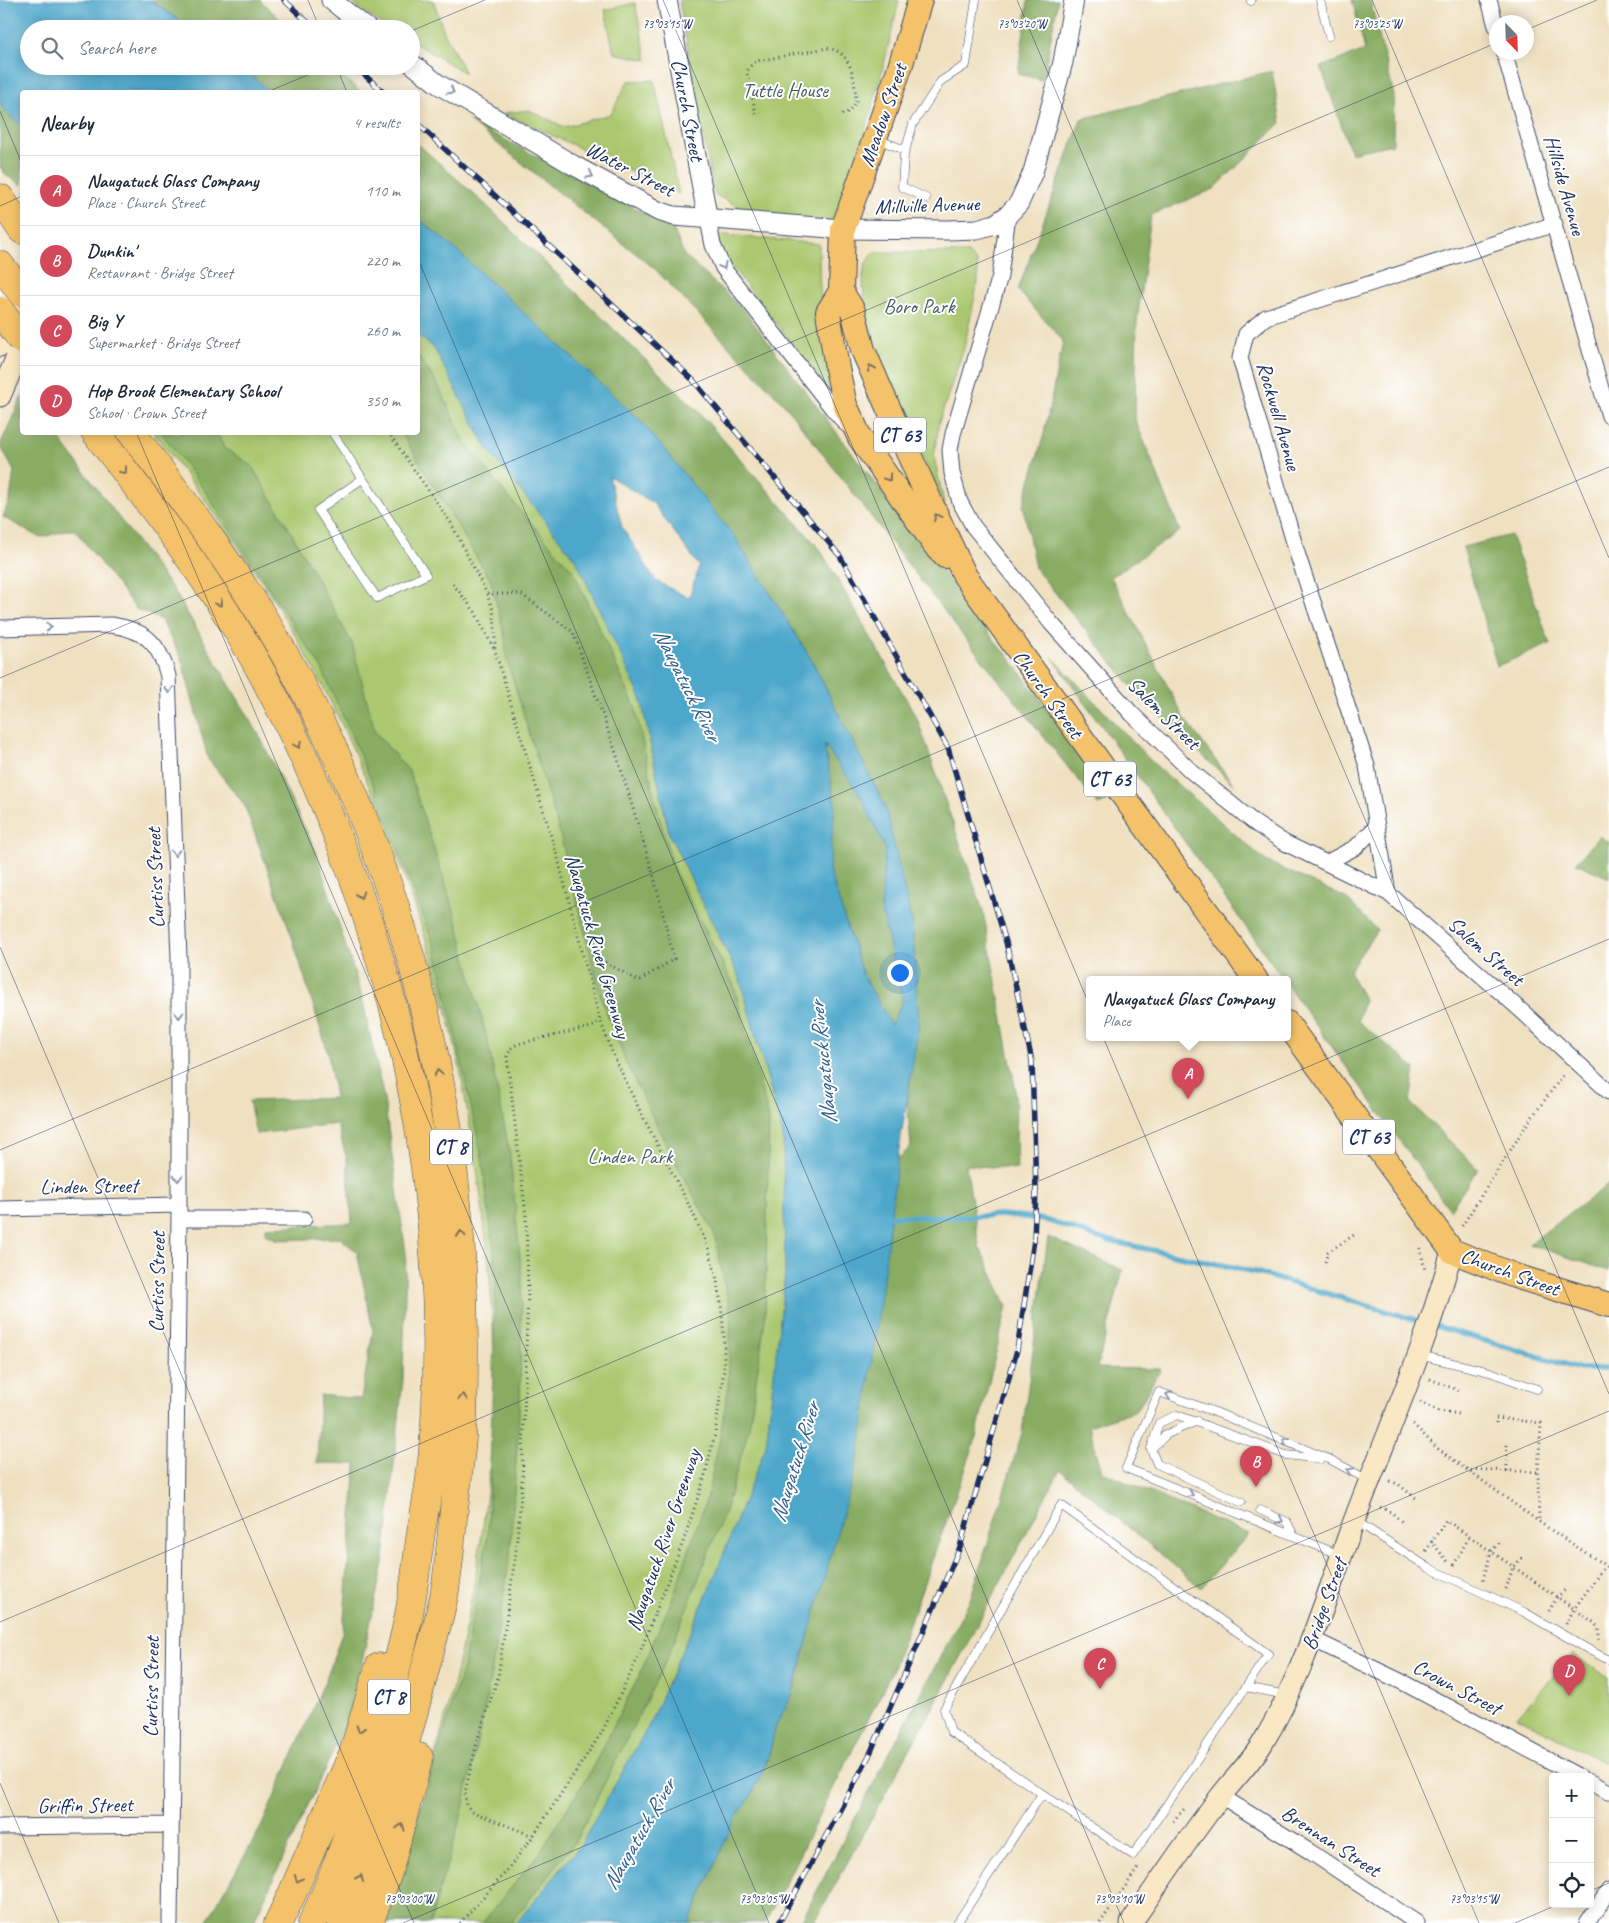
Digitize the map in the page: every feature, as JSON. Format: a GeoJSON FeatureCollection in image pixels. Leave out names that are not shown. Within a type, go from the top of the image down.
{"type":"FeatureCollection","features":[{"type":"Feature","properties":{"kind":"highway"},"geometry":{"type":"LineString","coordinates":[[0,198],[20,227]]}},
{"type":"Feature","properties":{"kind":"highway"},"geometry":{"type":"LineString","coordinates":[[0,265],[20,290]]}},
{"type":"Feature","properties":{"kind":"highway"},"geometry":{"type":"LineString","coordinates":[[0,311],[20,337]]}},
{"type":"Feature","properties":{"kind":"highway","name":"CT 8"},"geometry":{"type":"LineString","coordinates":[[97,435],[186,553],[225,612],[261,672],[320,792],[346,855],[369,920],[388,985],[404,1052],[427,1188],[434,1257],[436,1394],[432,1462],[408,1620],[375,1754],[326,1892],[312,1923]]}},
{"type":"Feature","properties":{"kind":"highway","name":"CT 8"},"geometry":{"type":"LineString","coordinates":[[133,435],[207,533],[246,590],[282,649],[314,709],[344,773],[370,835],[414,966],[430,1029],[444,1100],[461,1235],[464,1302],[462,1437],[444,1596],[414,1716],[380,1826],[341,1923]]}},
{"type":"Feature","properties":{"kind":"highway"},"geometry":{"type":"LineString","coordinates":[[369,1923],[388,1873],[422,1750],[448,1635],[456,1568],[462,1437]]}},
{"type":"Feature","properties":{"kind":"highway"},"geometry":{"type":"LineString","coordinates":[[278,1923],[353,1753],[396,1612],[432,1462]]}},
{"type":"Feature","properties":{"kind":"main road","name":"Meadow Street"},"geometry":{"type":"LineString","coordinates":[[843,229],[900,67],[920,0]]}},
{"type":"Feature","properties":{"kind":"main road","name":"Church Street"},"geometry":{"type":"LineString","coordinates":[[843,229],[841,291],[828,312],[830,332],[845,404],[860,438],[938,548],[965,576],[1253,976]]}},
{"type":"Feature","properties":{"kind":"main road","name":"Church Street"},"geometry":{"type":"LineString","coordinates":[[841,291],[853,311],[867,360],[965,576]]}},
{"type":"Feature","properties":{"kind":"main road"},"geometry":{"type":"LineString","coordinates":[[0,346],[20,305]]}},
{"type":"Feature","properties":{"kind":"main road"},"geometry":{"type":"LineString","coordinates":[[0,396],[20,350]]}},
{"type":"Feature","properties":{"kind":"main road","name":"Church Street"},"geometry":{"type":"LineString","coordinates":[[1291,1029],[1452,1251],[1515,1276],[1609,1305]]}},
{"type":"Feature","properties":{"kind":"main road","name":"Bridge Street"},"geometry":{"type":"LineString","coordinates":[[1131,1923],[1221,1796],[1246,1768],[1262,1744],[1288,1695],[1312,1639],[1354,1520],[1378,1481],[1452,1251]]}},
{"type":"Feature","properties":{"kind":"street"},"geometry":{"type":"LineString","coordinates":[[331,0],[357,20]]}},
{"type":"Feature","properties":{"kind":"street","name":"Church Street"},"geometry":{"type":"LineString","coordinates":[[667,0],[708,220]]}},
{"type":"Feature","properties":{"kind":"street","name":"Millville Avenue"},"geometry":{"type":"LineString","coordinates":[[708,220],[843,229],[948,230],[977,229],[995,224],[1008,215],[1019,202],[1033,172],[1063,62],[1074,0]]}},
{"type":"Feature","properties":{"kind":"street"},"geometry":{"type":"LineString","coordinates":[[1489,0],[1493,15]]}},
{"type":"Feature","properties":{"kind":"street","name":"Hillside Avenue"},"geometry":{"type":"LineString","coordinates":[[1506,60],[1608,413]]}},
{"type":"Feature","properties":{"kind":"street","name":"Water Street"},"geometry":{"type":"LineString","coordinates":[[420,70],[438,84],[548,150],[658,211],[674,216],[708,220]]}},
{"type":"Feature","properties":{"kind":"street","name":"Salem Street"},"geometry":{"type":"LineString","coordinates":[[1008,215],[1000,276],[953,434],[950,450],[952,474],[960,502],[973,526],[1051,623],[1132,714],[1192,772],[1256,824],[1285,843],[1388,893],[1525,1014],[1609,1092]]}},
{"type":"Feature","properties":{"kind":"street"},"geometry":{"type":"LineString","coordinates":[[708,220],[713,245],[723,268],[832,408],[860,438]]}},
{"type":"Feature","properties":{"kind":"street","name":"Rockwell Avenue"},"geometry":{"type":"LineString","coordinates":[[1388,893],[1367,766],[1298,556],[1240,358],[1246,334],[1266,317],[1555,224]]}},
{"type":"Feature","properties":{"kind":"street","name":"Curtiss Street"},"geometry":{"type":"LineString","coordinates":[[0,628],[110,625],[129,628],[144,634],[155,645],[164,658],[168,676],[179,957],[170,1923]]}},
{"type":"Feature","properties":{"kind":"street"},"geometry":{"type":"LineString","coordinates":[[1326,863],[1356,847],[1377,826]]}},
{"type":"Feature","properties":{"kind":"street","name":"Linden Street"},"geometry":{"type":"LineString","coordinates":[[0,1209],[178,1212],[304,1218]]}},
{"type":"Feature","properties":{"kind":"street","name":"Crown Street"},"geometry":{"type":"LineString","coordinates":[[1312,1639],[1402,1682],[1573,1773]]}},
{"type":"Feature","properties":{"kind":"street"},"geometry":{"type":"LineString","coordinates":[[1594,1784],[1609,1792]]}},
{"type":"Feature","properties":{"kind":"street","name":"Brennan Street"},"geometry":{"type":"LineString","coordinates":[[1221,1796],[1309,1851],[1417,1923]]}},
{"type":"Feature","properties":{"kind":"street","name":"Griffin Street"},"geometry":{"type":"LineString","coordinates":[[0,1827],[171,1825]]}},
{"type":"Feature","properties":{"kind":"street"},"geometry":{"type":"LineString","coordinates":[[1587,1923],[1609,1890]]}},
{"type":"Feature","properties":{"kind":"lane"},"geometry":{"type":"LineString","coordinates":[[926,198],[902,187],[906,150],[913,124],[941,81],[966,65],[976,0]]}},
{"type":"Feature","properties":{"kind":"lane"},"geometry":{"type":"LineString","coordinates":[[1320,0],[1329,36]]}},
{"type":"Feature","properties":{"kind":"lane"},"geometry":{"type":"LineString","coordinates":[[874,139],[906,150]]}},
{"type":"Feature","properties":{"kind":"lane"},"geometry":{"type":"LineString","coordinates":[[334,435],[426,575],[377,598],[318,510],[362,479]]}},
{"type":"Feature","properties":{"kind":"lane"},"geometry":{"type":"LineString","coordinates":[[1420,1348],[1537,1389]]}},
{"type":"Feature","properties":{"kind":"lane"},"geometry":{"type":"LineString","coordinates":[[1342,1556],[1126,1468],[1160,1392],[1215,1412],[1378,1481]]}},
{"type":"Feature","properties":{"kind":"lane"},"geometry":{"type":"LineString","coordinates":[[1241,1502],[1157,1464],[1151,1449],[1159,1423],[1177,1415],[1286,1455],[1331,1460]]}},
{"type":"Feature","properties":{"kind":"lane"},"geometry":{"type":"LineString","coordinates":[[1151,1449],[1167,1434],[1197,1421]]}},
{"type":"Feature","properties":{"kind":"lane"},"geometry":{"type":"LineString","coordinates":[[1061,1505],[1268,1654],[1246,1687],[1133,1855],[950,1732],[944,1708],[1061,1505]]}},
{"type":"Feature","properties":{"kind":"lane"},"geometry":{"type":"LineString","coordinates":[[1260,1510],[1287,1522],[1294,1536]]}},
{"type":"Feature","properties":{"kind":"lane"},"geometry":{"type":"LineString","coordinates":[[1354,1520],[1429,1568],[1502,1601],[1609,1660]]}},
{"type":"Feature","properties":{"kind":"lane"},"geometry":{"type":"LineString","coordinates":[[1246,1687],[1288,1695]]}},
{"type":"Feature","properties":{"kind":"lane"},"geometry":{"type":"LineString","coordinates":[[957,1923],[1042,1794]]}},
{"type":"Feature","properties":{"kind":"path"},"geometry":{"type":"LineString","coordinates":[[756,114],[747,73],[749,67],[757,61],[827,48],[836,50],[848,61],[856,91],[856,102],[848,112],[841,115]]}},
{"type":"Feature","properties":{"kind":"path","name":"Naugatuck River Greenway"},"geometry":{"type":"LineString","coordinates":[[390,435],[452,524],[493,610],[495,651],[558,859],[600,1020],[641,1113],[708,1246],[716,1275],[724,1336],[724,1370],[715,1434],[704,1479],[683,1542],[637,1660],[602,1732],[533,1836],[505,1873],[460,1923]]}},
{"type":"Feature","properties":{"kind":"path"},"geometry":{"type":"LineString","coordinates":[[453,584],[475,612],[495,651]]}},
{"type":"Feature","properties":{"kind":"path"},"geometry":{"type":"LineString","coordinates":[[487,594],[521,594],[573,632],[616,753],[654,877],[674,959],[640,981],[590,954]]}},
{"type":"Feature","properties":{"kind":"path"},"geometry":{"type":"LineString","coordinates":[[533,1836],[473,1812],[468,1808],[466,1802],[467,1782],[478,1738],[498,1677],[516,1551],[522,1482],[528,1290],[526,1216],[507,1057],[511,1048],[518,1044],[591,1028],[600,1020]]}},
{"type":"Feature","properties":{"kind":"path"},"geometry":{"type":"LineString","coordinates":[[1462,1226],[1529,1121],[1574,1060]]}},
{"type":"Feature","properties":{"kind":"path"},"geometry":{"type":"LineString","coordinates":[[1325,1262],[1328,1252],[1354,1235]]}},
{"type":"Feature","properties":{"kind":"path"},"geometry":{"type":"LineString","coordinates":[[1429,1379],[1460,1391]]}},
{"type":"Feature","properties":{"kind":"path"},"geometry":{"type":"LineString","coordinates":[[1417,1401],[1439,1411],[1459,1414]]}},
{"type":"Feature","properties":{"kind":"path"},"geometry":{"type":"LineString","coordinates":[[1496,1423],[1496,1418],[1541,1423],[1538,1472],[1539,1522]]}},
{"type":"Feature","properties":{"kind":"path"},"geometry":{"type":"LineString","coordinates":[[1409,1420],[1436,1448],[1539,1522],[1609,1568]]}},
{"type":"Feature","properties":{"kind":"path"},"geometry":{"type":"LineString","coordinates":[[1507,1446],[1507,1471]]}},
{"type":"Feature","properties":{"kind":"path"},"geometry":{"type":"LineString","coordinates":[[1465,1469],[1538,1472]]}},
{"type":"Feature","properties":{"kind":"path"},"geometry":{"type":"LineString","coordinates":[[1378,1481],[1398,1484],[1417,1499]]}},
{"type":"Feature","properties":{"kind":"path"},"geometry":{"type":"LineString","coordinates":[[1377,1506],[1391,1512],[1402,1522]]}},
{"type":"Feature","properties":{"kind":"path"},"geometry":{"type":"LineString","coordinates":[[1419,1561],[1446,1520],[1574,1609],[1598,1628],[1600,1656]]}},
{"type":"Feature","properties":{"kind":"path"},"geometry":{"type":"LineString","coordinates":[[1431,1541],[1453,1567],[1469,1537]]}},
{"type":"Feature","properties":{"kind":"path"},"geometry":{"type":"LineString","coordinates":[[1480,1591],[1491,1552],[1501,1540]]}},
{"type":"Feature","properties":{"kind":"path"},"geometry":{"type":"LineString","coordinates":[[1502,1601],[1514,1567],[1524,1556]]}},
{"type":"Feature","properties":{"kind":"path"},"geometry":{"type":"LineString","coordinates":[[1561,1634],[1574,1609],[1604,1566]]}},
{"type":"Feature","properties":{"kind":"path"},"geometry":{"type":"LineString","coordinates":[[1542,1622],[1557,1597],[1565,1590]]}},
{"type":"Feature","properties":{"kind":"path"},"geometry":{"type":"LineString","coordinates":[[1170,1824],[1189,1804]]}},
{"type":"Feature","properties":{"kind":"path"},"geometry":{"type":"LineString","coordinates":[[1100,1923],[1139,1866]]}},
{"type":"Feature","properties":{"kind":"green space"},"geometry":{"type":"Polygon","coordinates":[[[150,0],[260,0],[281,20],[179,20],[150,0]]]}},
{"type":"Feature","properties":{"kind":"green space"},"geometry":{"type":"Polygon","coordinates":[[[349,0],[433,0],[445,34],[465,73],[420,46],[420,20],[376,20],[349,0]]]}},
{"type":"Feature","properties":{"kind":"green space","name":"Tuttle House"},"geometry":{"type":"Polygon","coordinates":[[[679,0],[899,0],[871,112],[835,223],[760,218],[714,194],[679,0]]]}},
{"type":"Feature","properties":{"kind":"green space"},"geometry":{"type":"Polygon","coordinates":[[[1028,0],[1058,0],[1043,80],[1018,74],[1028,0]]]}},
{"type":"Feature","properties":{"kind":"green space"},"geometry":{"type":"Polygon","coordinates":[[[1352,0],[1370,0],[1394,95],[1393,144],[1351,153],[1321,67],[1365,50],[1352,0]]]}},
{"type":"Feature","properties":{"kind":"green space"},"geometry":{"type":"Polygon","coordinates":[[[635,3],[647,60],[614,53],[605,10],[635,3]]]}},
{"type":"Feature","properties":{"kind":"green space"},"geometry":{"type":"Polygon","coordinates":[[[1272,71],[1281,123],[1214,189],[1151,215],[1137,321],[1135,419],[1180,531],[1111,577],[1183,716],[1234,785],[1141,698],[1035,568],[1023,505],[1044,434],[1063,341],[1018,290],[1081,119],[1272,71]]]}},
{"type":"Feature","properties":{"kind":"green space"},"geometry":{"type":"Polygon","coordinates":[[[251,75],[341,75],[359,90],[268,90],[251,75]]]}},
{"type":"Feature","properties":{"kind":"green space"},"geometry":{"type":"Polygon","coordinates":[[[654,80],[679,194],[504,113],[529,110],[564,127],[611,114],[628,81],[654,80]]]}},
{"type":"Feature","properties":{"kind":"green space"},"geometry":{"type":"Polygon","coordinates":[[[0,88],[20,113],[20,184],[7,176],[0,167],[0,88]]]}},
{"type":"Feature","properties":{"kind":"green space"},"geometry":{"type":"Polygon","coordinates":[[[469,121],[673,228],[684,255],[743,309],[998,645],[1007,654],[1113,799],[1098,805],[958,629],[785,405],[655,269],[469,121]]]}},
{"type":"Feature","properties":{"kind":"green space"},"geometry":{"type":"Polygon","coordinates":[[[420,146],[486,205],[695,408],[820,549],[917,718],[983,911],[1015,1086],[1017,1169],[966,1165],[979,1246],[1007,1306],[974,1445],[891,1674],[765,1923],[689,1923],[735,1819],[751,1796],[768,1759],[776,1725],[792,1695],[810,1630],[870,1238],[875,1179],[911,1147],[904,1062],[919,1024],[912,923],[885,806],[811,659],[734,536],[455,249],[420,220],[420,146]]]}},
{"type":"Feature","properties":{"kind":"green space","name":"Boro Park"},"geometry":{"type":"Polygon","coordinates":[[[716,234],[819,244],[823,322],[835,399],[721,253],[716,234]]]}},
{"type":"Feature","properties":{"kind":"green space","name":"Boro Park"},"geometry":{"type":"Polygon","coordinates":[[[875,252],[968,253],[977,262],[978,281],[964,348],[939,422],[934,457],[945,508],[874,347],[864,304],[863,276],[865,264],[875,252]]]}},
{"type":"Feature","properties":{"kind":"green space","name":"Linden Park"},"geometry":{"type":"Polygon","coordinates":[[[420,337],[434,348],[487,448],[576,560],[641,698],[669,834],[740,979],[783,1135],[785,1275],[766,1446],[714,1578],[648,1727],[580,1846],[516,1923],[380,1923],[419,1808],[436,1750],[452,1691],[476,1572],[491,1452],[494,1377],[489,1263],[485,1226],[462,1082],[449,1021],[439,981],[394,849],[356,755],[311,664],[262,583],[210,507],[156,435],[420,435],[420,337]]]}},
{"type":"Feature","properties":{"kind":"green space"},"geometry":{"type":"Polygon","coordinates":[[[420,359],[437,383],[464,440],[505,493],[573,571],[635,707],[655,800],[674,870],[733,983],[769,1118],[765,1320],[749,1428],[726,1508],[667,1659],[575,1842],[511,1923],[482,1923],[539,1854],[589,1774],[638,1678],[673,1597],[707,1497],[719,1442],[728,1390],[731,1315],[714,1233],[670,1152],[628,1067],[601,998],[560,834],[506,657],[505,637],[491,581],[402,435],[420,435],[420,359]]]}},
{"type":"Feature","properties":{"kind":"green space"},"geometry":{"type":"Polygon","coordinates":[[[20,400],[20,435],[57,435],[175,592],[258,733],[315,849],[362,997],[384,1099],[406,1253],[403,1380],[384,1559],[351,1713],[253,1923],[206,1923],[261,1827],[328,1674],[343,1630],[356,1464],[317,1463],[320,1395],[361,1399],[373,1331],[357,1252],[340,1238],[278,1240],[265,1234],[266,1227],[352,1223],[347,1160],[337,1124],[256,1134],[249,1101],[335,1098],[328,1053],[291,934],[244,804],[208,759],[181,657],[161,620],[136,609],[75,530],[68,530],[40,538],[3,517],[10,498],[14,471],[0,445],[20,400]]]}},
{"type":"Feature","properties":{"kind":"green space"},"geometry":{"type":"Polygon","coordinates":[[[163,435],[218,435],[224,448],[251,465],[290,530],[352,643],[375,732],[409,771],[456,917],[488,1043],[510,1155],[522,1278],[520,1398],[510,1557],[488,1692],[462,1813],[430,1923],[383,1923],[399,1883],[463,1667],[488,1535],[496,1271],[482,1158],[435,948],[374,787],[322,669],[206,493],[163,435]]]}},
{"type":"Feature","properties":{"kind":"green space"},"geometry":{"type":"Polygon","coordinates":[[[1511,535],[1550,644],[1497,666],[1463,547],[1511,535]]]}},
{"type":"Feature","properties":{"kind":"green space"},"geometry":{"type":"Polygon","coordinates":[[[1052,657],[1153,763],[1266,861],[1346,898],[1377,930],[1349,971],[1364,999],[1358,1021],[1415,1068],[1410,1102],[1478,1169],[1450,1210],[1291,991],[1291,976],[1281,976],[1052,657]]]}},
{"type":"Feature","properties":{"kind":"green space"},"geometry":{"type":"Polygon","coordinates":[[[823,743],[861,796],[885,848],[881,909],[903,1000],[891,1026],[862,973],[829,870],[835,805],[823,743]]]}},
{"type":"Feature","properties":{"kind":"green space"},"geometry":{"type":"Polygon","coordinates":[[[1599,836],[1609,842],[1609,878],[1576,863],[1599,836]]]}},
{"type":"Feature","properties":{"kind":"green space"},"geometry":{"type":"Polygon","coordinates":[[[1609,1184],[1609,1271],[1529,1244],[1609,1184]]]}},
{"type":"Feature","properties":{"kind":"green space"},"geometry":{"type":"Polygon","coordinates":[[[1048,1237],[1123,1270],[1097,1368],[1161,1369],[1137,1410],[1089,1426],[1102,1472],[1249,1534],[1201,1588],[1060,1470],[941,1693],[814,1923],[800,1923],[970,1600],[1022,1433],[1048,1237]]]}},
{"type":"Feature","properties":{"kind":"green space"},"geometry":{"type":"Polygon","coordinates":[[[1573,1654],[1609,1678],[1609,1765],[1517,1717],[1573,1654]]]}},
{"type":"Feature","properties":{"kind":"water"},"geometry":{"type":"Polygon","coordinates":[[[0,0],[150,0],[179,20],[20,20],[20,75],[251,75],[268,90],[20,90],[20,125],[7,113],[0,103],[0,0]]]}},
{"type":"Feature","properties":{"kind":"water","name":"Naugatuck River"},"geometry":{"type":"Polygon","coordinates":[[[420,220],[455,249],[642,422],[734,536],[811,659],[885,806],[912,923],[919,1024],[897,1162],[859,1454],[792,1695],[776,1725],[768,1759],[751,1796],[735,1819],[689,1923],[516,1923],[580,1846],[648,1727],[710,1588],[766,1446],[785,1275],[783,1135],[740,979],[669,834],[641,698],[576,560],[487,448],[434,348],[420,337],[420,220]],[[609,476],[622,527],[656,581],[689,598],[699,566],[653,503],[609,476]],[[824,744],[835,805],[829,870],[862,973],[891,1025],[903,1000],[881,909],[885,848],[861,796],[824,744]]]}},
{"type":"Feature","properties":{"kind":"waterway"},"geometry":{"type":"LineString","coordinates":[[885,1216],[959,1217],[1000,1215],[1049,1221],[1105,1240],[1255,1272],[1580,1369],[1609,1369]]}},
{"type":"Feature","properties":{"kind":"railway"},"geometry":{"type":"LineString","coordinates":[[284,0],[305,20]]}},
{"type":"Feature","properties":{"kind":"railway"},"geometry":{"type":"LineString","coordinates":[[365,75],[381,90]]}},
{"type":"Feature","properties":{"kind":"railway"},"geometry":{"type":"LineString","coordinates":[[420,126],[693,380],[840,556],[948,748],[1006,942],[1032,1061],[1036,1190],[1034,1240],[1017,1350],[960,1547],[869,1756],[779,1923]]}},
{"type":"Feature","properties":{"kind":"place","name":"Naugatuck Glass Company"},"geometry":{"type":"Point","coordinates":[1188,1099]}},
{"type":"Feature","properties":{"kind":"place","name":"Dunkin'"},"geometry":{"type":"Point","coordinates":[1256,1487]}},
{"type":"Feature","properties":{"kind":"place","name":"Big Y"},"geometry":{"type":"Point","coordinates":[1100,1689]}},
{"type":"Feature","properties":{"kind":"place","name":"Hop Brook Elementary School"},"geometry":{"type":"Point","coordinates":[1569,1696]}}]}
